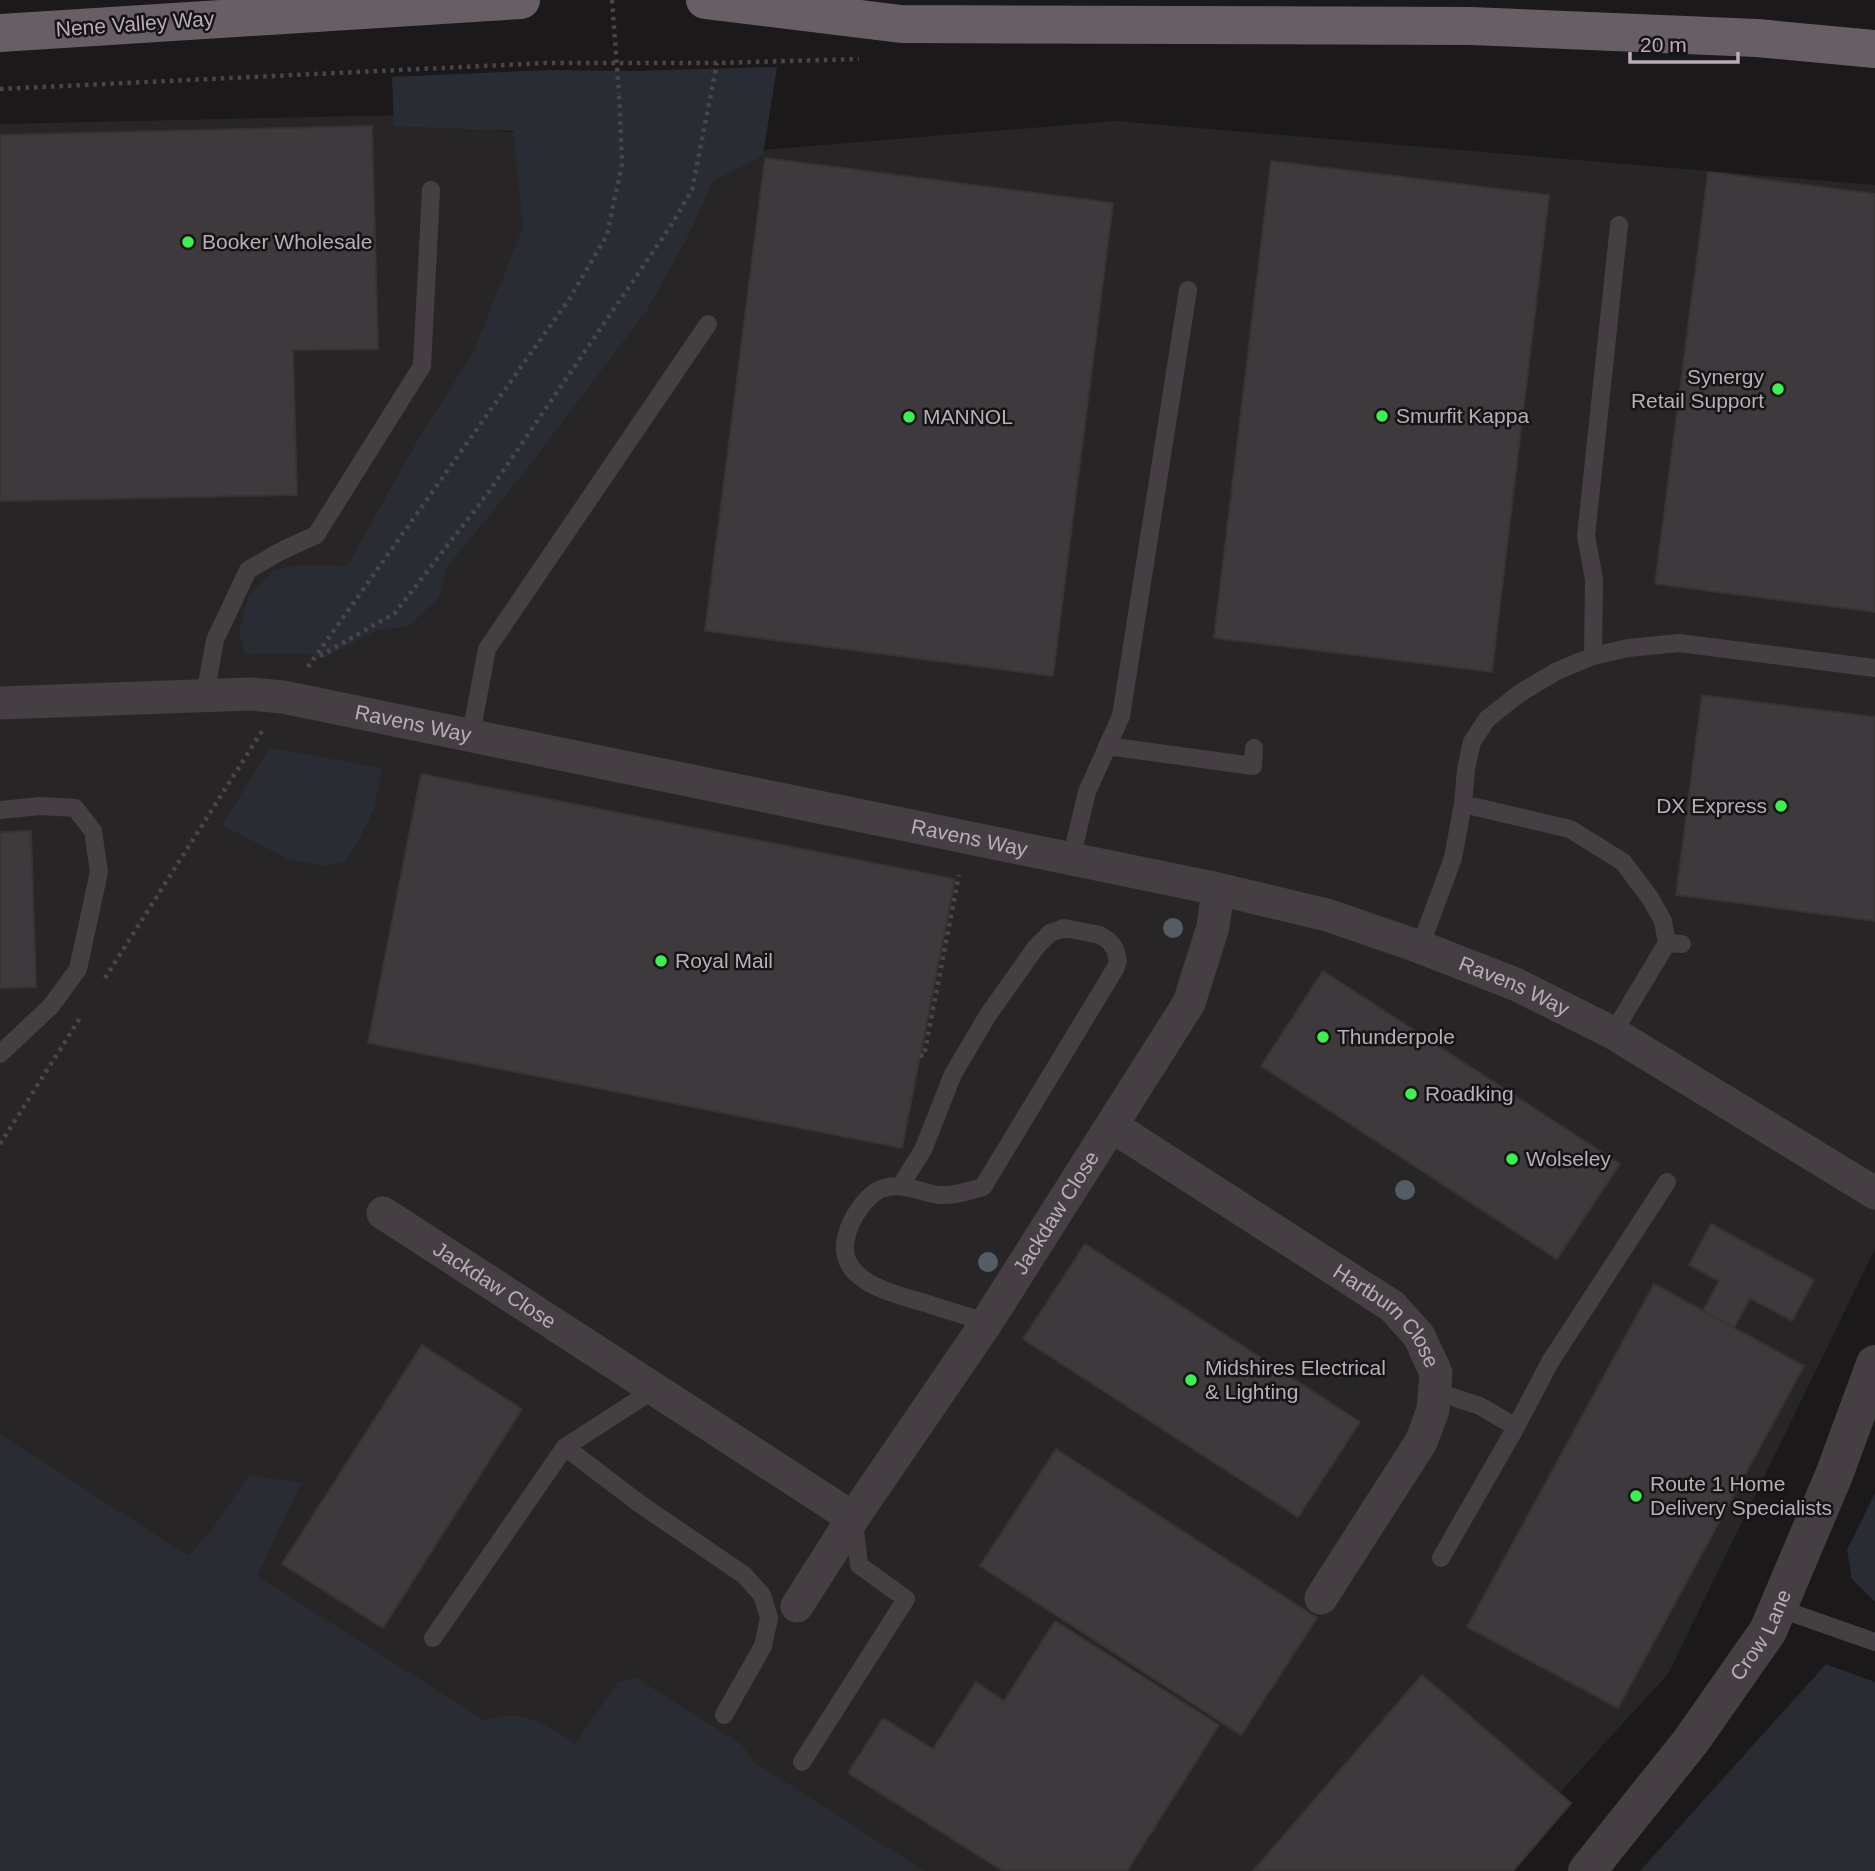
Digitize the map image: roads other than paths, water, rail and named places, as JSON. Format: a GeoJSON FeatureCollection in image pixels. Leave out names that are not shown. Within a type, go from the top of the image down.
{"type":"FeatureCollection","features":[{"type":"Feature","properties":{"kind":"highway","name":"Nene Valley Way"},"geometry":{"type":"LineString","coordinates":[[0,33],[521,0]]}},
{"type":"Feature","properties":{"kind":"highway"},"geometry":{"type":"LineString","coordinates":[[705,0],[901,24],[1472,26],[1757,38],[1875,50]]}},
{"type":"Feature","properties":{"kind":"street","name":"Ravens Way"},"geometry":{"type":"LineString","coordinates":[[0,703],[250,694],[283,697],[1218,889],[1327,915],[1515,984],[1613,1033],[1875,1193]]}},
{"type":"Feature","properties":{"kind":"street","name":"Jackdaw Close"},"geometry":{"type":"LineString","coordinates":[[797,1606],[853,1518],[987,1322],[1189,1003],[1213,927],[1218,889]]}},
{"type":"Feature","properties":{"kind":"street","name":"Hartburn Close"},"geometry":{"type":"LineString","coordinates":[[1112,1126],[1392,1306],[1419,1336],[1436,1373],[1433,1410],[1421,1442],[1321,1598]]}},
{"type":"Feature","properties":{"kind":"street","name":"Jackdaw Close"},"geometry":{"type":"LineString","coordinates":[[383,1213],[853,1518]]}},
{"type":"Feature","properties":{"kind":"street","name":"Crow Lane"},"geometry":{"type":"LineString","coordinates":[[1587,1871],[1691,1741],[1768,1631],[1834,1475],[1875,1364]]}},
{"type":"Feature","properties":{"kind":"lane"},"geometry":{"type":"LineString","coordinates":[[205,695],[215,640],[248,570],[283,550],[316,536],[422,366],[430,190]]}},
{"type":"Feature","properties":{"kind":"lane"},"geometry":{"type":"LineString","coordinates":[[1593,656],[1594,579],[1586,536],[1619,225]]}},
{"type":"Feature","properties":{"kind":"lane"},"geometry":{"type":"LineString","coordinates":[[1072,859],[1087,792],[1121,716],[1188,290]]}},
{"type":"Feature","properties":{"kind":"lane"},"geometry":{"type":"LineString","coordinates":[[471,734],[487,649],[708,324]]}},
{"type":"Feature","properties":{"kind":"lane"},"geometry":{"type":"LineString","coordinates":[[1420,947],[1453,858],[1472,742],[1487,719],[1520,693],[1557,671],[1593,656],[1628,648],[1679,643],[1875,668]]}},
{"type":"Feature","properties":{"kind":"lane"},"geometry":{"type":"LineString","coordinates":[[1107,746],[1253,766],[1254,748]]}},
{"type":"Feature","properties":{"kind":"lane"},"geometry":{"type":"LineString","coordinates":[[1463,804],[1570,829],[1623,862],[1650,898],[1675,943],[1613,1033]]}},
{"type":"Feature","properties":{"kind":"lane"},"geometry":{"type":"LineString","coordinates":[[0,810],[40,806],[75,808],[93,831],[99,872],[78,970],[51,1006],[0,1054]]}},
{"type":"Feature","properties":{"kind":"lane"},"geometry":{"type":"LineString","coordinates":[[901,1185],[923,1150],[953,1074],[988,1015],[1037,947],[1050,933],[1064,928],[1100,935],[1109,941],[1115,949],[1118,961],[1115,969],[983,1187],[959,1194],[941,1195],[901,1185],[878,1190],[861,1207],[850,1224],[844,1245],[847,1259],[855,1273],[874,1287],[987,1322]]}},
{"type":"Feature","properties":{"kind":"lane"},"geometry":{"type":"LineString","coordinates":[[1441,1558],[1550,1362],[1667,1182]]}},
{"type":"Feature","properties":{"kind":"lane"},"geometry":{"type":"LineString","coordinates":[[433,1638],[565,1447],[655,1389]]}},
{"type":"Feature","properties":{"kind":"lane"},"geometry":{"type":"LineString","coordinates":[[1434,1391],[1480,1406],[1516,1427]]}},
{"type":"Feature","properties":{"kind":"lane"},"geometry":{"type":"LineString","coordinates":[[565,1447],[640,1504],[744,1575],[762,1595],[769,1618],[763,1646],[724,1715]]}},
{"type":"Feature","properties":{"kind":"lane"},"geometry":{"type":"LineString","coordinates":[[802,1762],[906,1599],[859,1565],[853,1518]]}},
{"type":"Feature","properties":{"kind":"lane"},"geometry":{"type":"LineString","coordinates":[[1778,1608],[1875,1642]]}},
{"type":"Feature","properties":{"kind":"place","name":"Booker Wholesale"},"geometry":{"type":"Point","coordinates":[188,242]}},
{"type":"Feature","properties":{"kind":"place","name":"Synergy Retail Support"},"geometry":{"type":"Point","coordinates":[1778,389]}},
{"type":"Feature","properties":{"kind":"place","name":"Smurfit Kappa"},"geometry":{"type":"Point","coordinates":[1382,416]}},
{"type":"Feature","properties":{"kind":"place","name":"MANNOL"},"geometry":{"type":"Point","coordinates":[909,417]}},
{"type":"Feature","properties":{"kind":"place","name":"DX Express"},"geometry":{"type":"Point","coordinates":[1781,806]}},
{"type":"Feature","properties":{"kind":"place","name":"Royal Mail"},"geometry":{"type":"Point","coordinates":[661,961]}},
{"type":"Feature","properties":{"kind":"place","name":"Thunderpole"},"geometry":{"type":"Point","coordinates":[1323,1037]}},
{"type":"Feature","properties":{"kind":"place","name":"Roadking"},"geometry":{"type":"Point","coordinates":[1411,1094]}},
{"type":"Feature","properties":{"kind":"place","name":"Wolseley"},"geometry":{"type":"Point","coordinates":[1512,1159]}},
{"type":"Feature","properties":{"kind":"place","name":"Midshires Electrical & Lighting"},"geometry":{"type":"Point","coordinates":[1191,1380]}},
{"type":"Feature","properties":{"kind":"place","name":"Route 1 Home Delivery Specialists"},"geometry":{"type":"Point","coordinates":[1636,1496]}}]}
